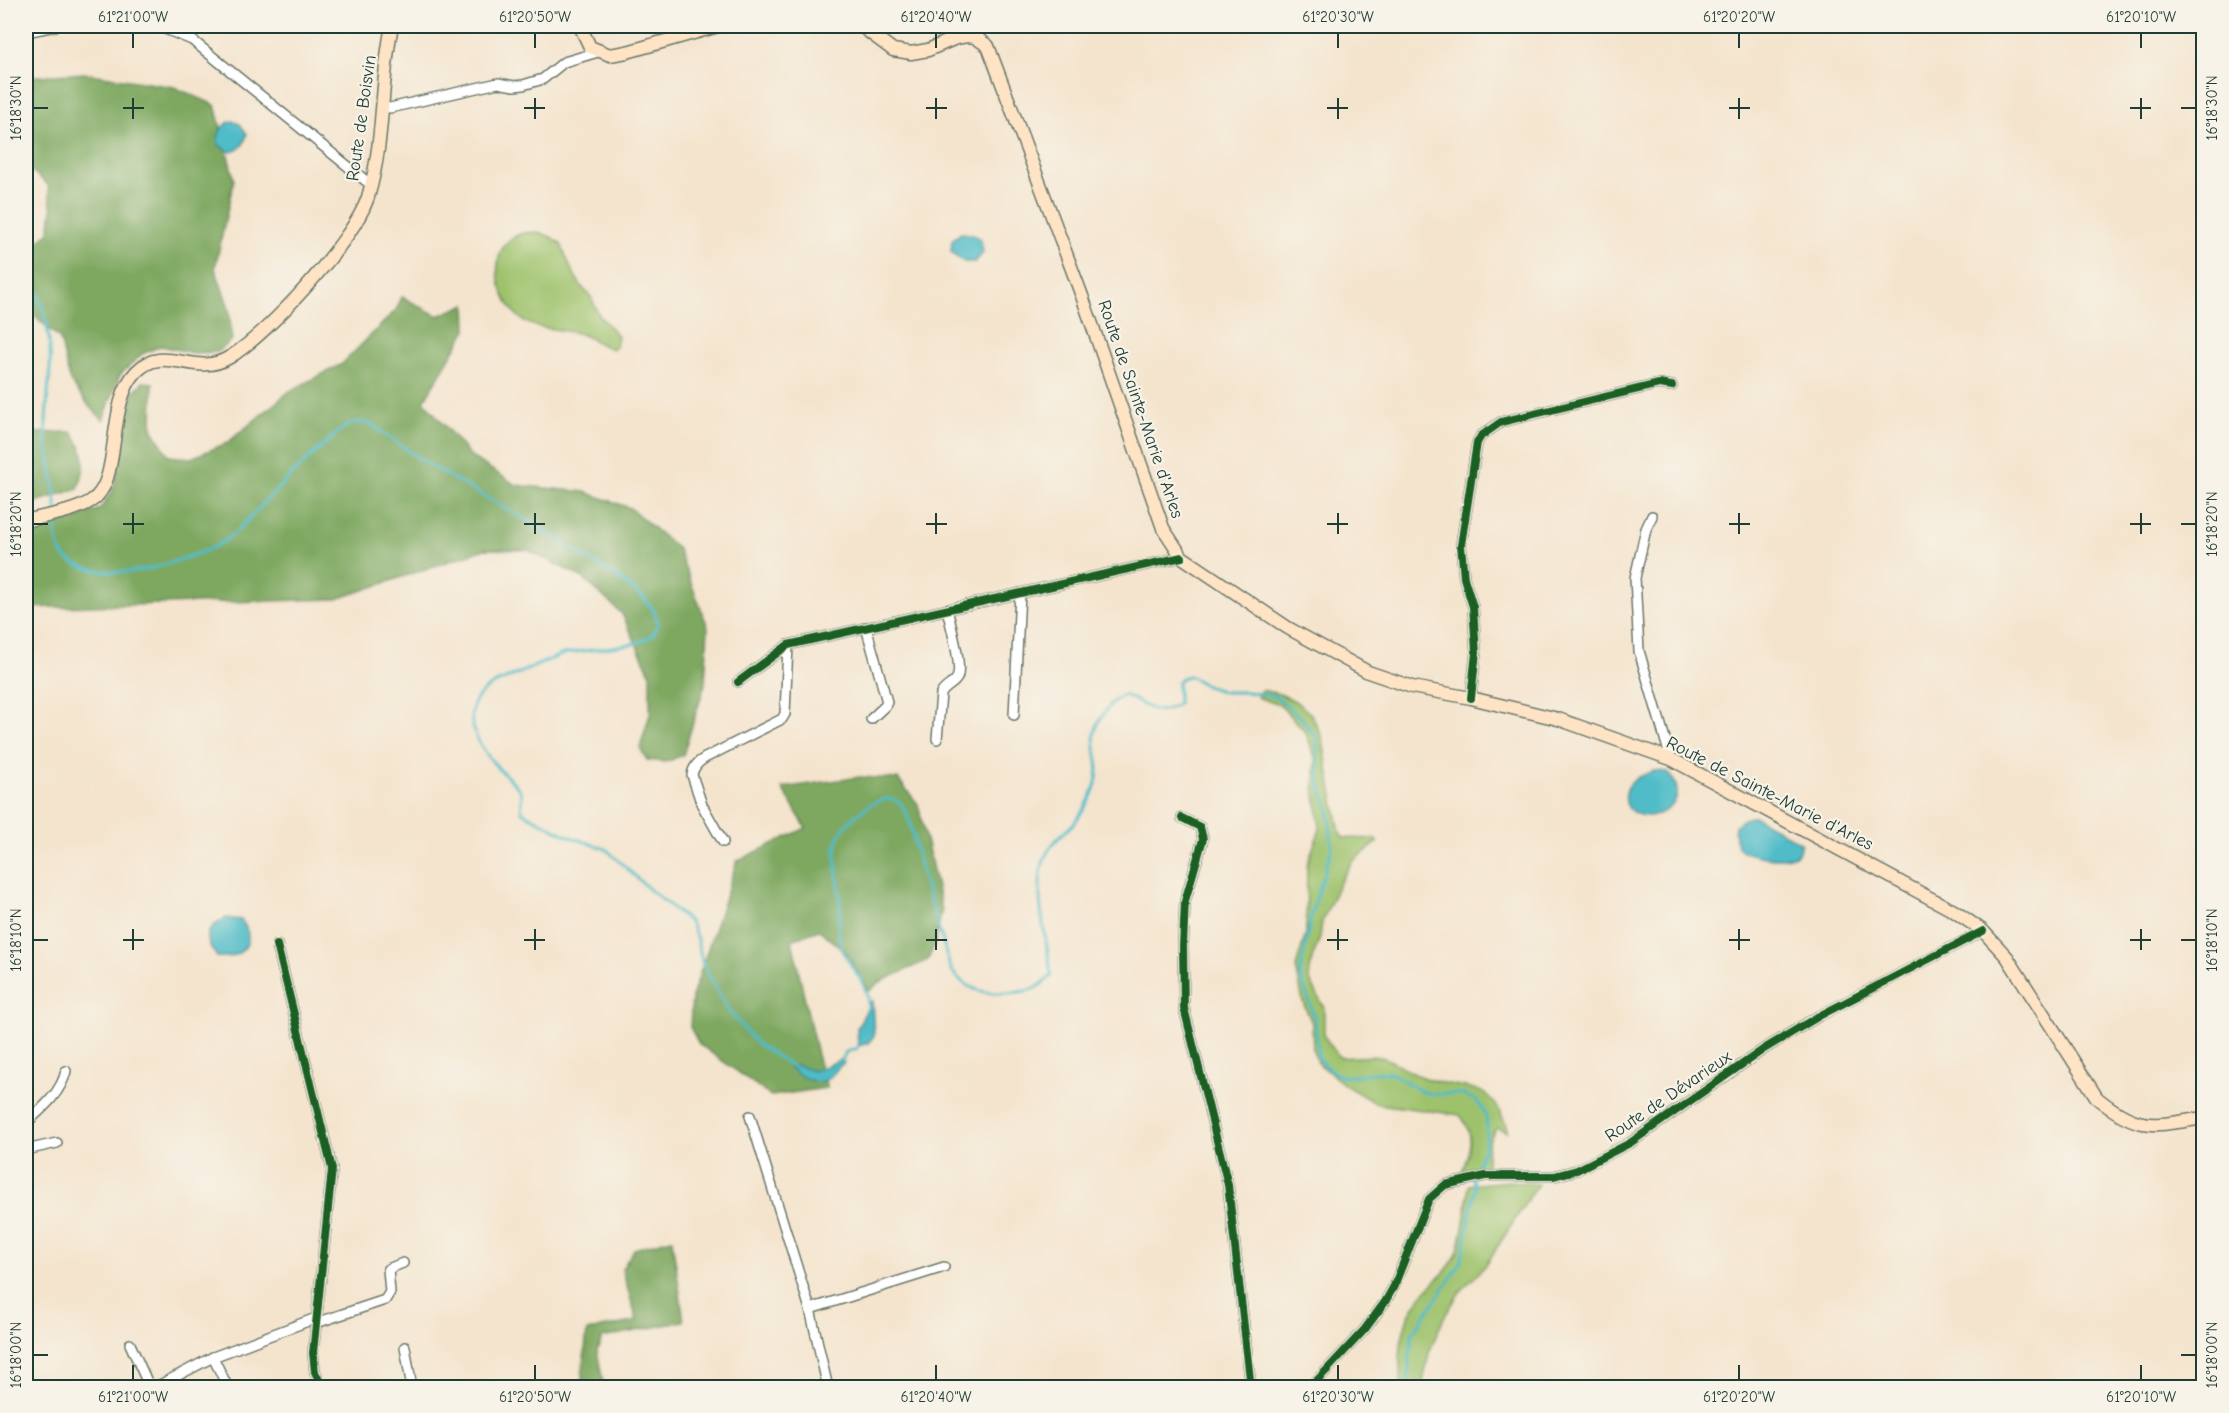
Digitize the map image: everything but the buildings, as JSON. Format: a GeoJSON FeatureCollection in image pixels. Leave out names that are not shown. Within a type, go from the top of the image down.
{"type":"FeatureCollection","features":[{"type":"Feature","properties":{"kind":"main road","name":"Route de Boisvin"},"geometry":{"type":"LineString","coordinates":[[26,521],[78,507],[97,497],[105,486],[117,414],[126,388],[135,372],[150,362],[167,359],[196,366],[213,364],[241,350],[281,313],[324,266],[355,225],[363,209],[376,163],[393,26]]}},
{"type":"Feature","properties":{"kind":"main road"},"geometry":{"type":"LineString","coordinates":[[580,26],[590,47],[610,55],[639,50],[718,26]]}},
{"type":"Feature","properties":{"kind":"main road"},"geometry":{"type":"LineString","coordinates":[[861,26],[893,50],[911,53],[928,50],[956,38],[975,37]]}},
{"type":"Feature","properties":{"kind":"main road","name":"Route de Sainte-Marie d'Arles"},"geometry":{"type":"LineString","coordinates":[[975,37],[988,46],[1082,296],[1163,528],[1182,557],[1288,628],[1368,672],[1412,687],[1471,698],[1558,719],[1671,759],[1954,911],[1983,931],[2007,957],[2097,1098],[2114,1112],[2136,1123],[2161,1125],[2204,1118]]}},
{"type":"Feature","properties":{"kind":"main road"},"geometry":{"type":"LineString","coordinates":[[26,1382],[28,1388]]}},
{"type":"Feature","properties":{"kind":"street"},"geometry":{"type":"LineString","coordinates":[[26,32],[55,26]]}},
{"type":"Feature","properties":{"kind":"street"},"geometry":{"type":"LineString","coordinates":[[158,26],[192,40],[370,185]]}},
{"type":"Feature","properties":{"kind":"street"},"geometry":{"type":"LineString","coordinates":[[975,37],[985,26]]}},
{"type":"Feature","properties":{"kind":"street"},"geometry":{"type":"LineString","coordinates":[[382,107],[390,108],[498,83],[523,85],[543,79],[564,62],[598,52]]}},
{"type":"Feature","properties":{"kind":"street"},"geometry":{"type":"LineString","coordinates":[[1471,698],[1476,652],[1473,607],[1464,578],[1461,545],[1477,443],[1481,436],[1501,422],[1659,384],[1672,386]]}},
{"type":"Feature","properties":{"kind":"street"},"geometry":{"type":"LineString","coordinates":[[1652,516],[1646,529],[1635,578],[1639,651],[1671,759]]}},
{"type":"Feature","properties":{"kind":"street"},"geometry":{"type":"LineString","coordinates":[[738,682],[788,645],[1182,557]]}},
{"type":"Feature","properties":{"kind":"street"},"geometry":{"type":"LineString","coordinates":[[1014,715],[1020,592]]}},
{"type":"Feature","properties":{"kind":"street"},"geometry":{"type":"LineString","coordinates":[[937,739],[940,694],[944,688],[954,682],[959,671],[948,609]]}},
{"type":"Feature","properties":{"kind":"street"},"geometry":{"type":"LineString","coordinates":[[866,627],[887,702],[871,719]]}},
{"type":"Feature","properties":{"kind":"street"},"geometry":{"type":"LineString","coordinates":[[723,842],[702,805],[692,775],[693,770],[705,758],[782,719],[785,714],[788,645]]}},
{"type":"Feature","properties":{"kind":"street"},"geometry":{"type":"LineString","coordinates":[[1182,818],[1200,826],[1203,839],[1185,901],[1182,955],[1184,1008],[1228,1185],[1251,1388]]}},
{"type":"Feature","properties":{"kind":"street","name":"Route de Dévarieux"},"geometry":{"type":"LineString","coordinates":[[1310,1388],[1365,1329],[1385,1302],[1394,1286],[1429,1199],[1445,1185],[1485,1176],[1554,1176],[1577,1170],[1630,1143],[1764,1049],[1819,1016],[1983,931]]}},
{"type":"Feature","properties":{"kind":"street"},"geometry":{"type":"LineString","coordinates":[[277,945],[332,1169],[313,1363],[323,1388]]}},
{"type":"Feature","properties":{"kind":"street"},"geometry":{"type":"LineString","coordinates":[[26,1123],[54,1095],[62,1084],[66,1071]]}},
{"type":"Feature","properties":{"kind":"street"},"geometry":{"type":"LineString","coordinates":[[750,1116],[810,1309],[828,1388]]}},
{"type":"Feature","properties":{"kind":"street"},"geometry":{"type":"LineString","coordinates":[[26,1150],[57,1143]]}},
{"type":"Feature","properties":{"kind":"street"},"geometry":{"type":"LineString","coordinates":[[130,1344],[152,1388],[213,1357],[316,1320],[385,1300],[390,1292],[388,1269],[403,1263]]}},
{"type":"Feature","properties":{"kind":"street"},"geometry":{"type":"LineString","coordinates":[[810,1309],[944,1267]]}},
{"type":"Feature","properties":{"kind":"street"},"geometry":{"type":"LineString","coordinates":[[405,1347],[412,1388]]}},
{"type":"Feature","properties":{"kind":"street"},"geometry":{"type":"LineString","coordinates":[[213,1357],[228,1388]]}},
{"type":"Feature","properties":{"kind":"green space"},"geometry":{"type":"Polygon","coordinates":[[[84,73],[174,87],[215,105],[234,179],[215,268],[229,308],[232,340],[218,352],[193,353],[161,346],[142,354],[120,375],[103,420],[70,381],[60,339],[26,308],[26,249],[49,232],[52,210],[48,185],[26,166],[26,77],[84,73]]]}},
{"type":"Feature","properties":{"kind":"green space"},"geometry":{"type":"Polygon","coordinates":[[[539,232],[561,244],[581,286],[591,297],[599,315],[618,336],[616,347],[613,349],[576,333],[527,323],[513,311],[506,301],[498,277],[500,253],[506,243],[516,236],[539,232]]]}},
{"type":"Feature","properties":{"kind":"green space"},"geometry":{"type":"Polygon","coordinates":[[[402,297],[438,316],[466,304],[467,329],[424,401],[471,457],[516,485],[585,492],[630,508],[678,549],[708,627],[705,684],[683,755],[666,762],[647,760],[640,748],[650,714],[650,673],[622,614],[583,578],[528,550],[485,549],[337,599],[26,608],[26,535],[100,509],[113,490],[133,392],[143,382],[153,383],[152,429],[169,456],[191,458],[227,443],[290,391],[342,364],[396,310],[402,297]]]}},
{"type":"Feature","properties":{"kind":"green space"},"geometry":{"type":"Polygon","coordinates":[[[72,432],[81,446],[84,459],[78,489],[26,505],[26,433],[72,432]]]}},
{"type":"Feature","properties":{"kind":"green space"},"geometry":{"type":"Polygon","coordinates":[[[1261,690],[1280,694],[1295,701],[1311,714],[1322,736],[1340,833],[1344,838],[1376,839],[1378,842],[1352,862],[1322,922],[1309,978],[1324,1008],[1324,1036],[1339,1057],[1381,1057],[1422,1077],[1485,1094],[1494,1102],[1508,1132],[1497,1128],[1493,1132],[1488,1146],[1487,1168],[1462,1172],[1469,1149],[1470,1136],[1460,1115],[1377,1104],[1346,1086],[1317,1062],[1313,1050],[1312,1023],[1303,1002],[1296,967],[1306,933],[1307,865],[1320,829],[1314,786],[1316,760],[1306,733],[1280,705],[1257,697],[1261,690]]]}},
{"type":"Feature","properties":{"kind":"green space"},"geometry":{"type":"Polygon","coordinates":[[[860,777],[898,779],[918,804],[942,910],[934,946],[928,960],[880,982],[869,991],[845,951],[819,930],[792,940],[817,1055],[827,1088],[771,1096],[699,1044],[690,1027],[692,997],[737,861],[806,828],[782,788],[860,777]]]}},
{"type":"Feature","properties":{"kind":"green space"},"geometry":{"type":"Polygon","coordinates":[[[1509,1181],[1538,1184],[1485,1266],[1459,1293],[1443,1319],[1429,1353],[1422,1387],[1401,1387],[1400,1353],[1404,1330],[1419,1299],[1449,1266],[1457,1253],[1469,1185],[1509,1181]]]}},
{"type":"Feature","properties":{"kind":"green space"},"geometry":{"type":"Polygon","coordinates":[[[672,1239],[684,1321],[602,1338],[597,1351],[604,1387],[581,1387],[587,1331],[637,1321],[622,1269],[634,1249],[672,1239]]]}},
{"type":"Feature","properties":{"kind":"water"},"geometry":{"type":"Polygon","coordinates":[[[232,121],[240,124],[247,134],[241,146],[230,152],[218,145],[218,141],[222,127],[232,121]]]}},
{"type":"Feature","properties":{"kind":"water"},"geometry":{"type":"Polygon","coordinates":[[[961,233],[972,234],[981,239],[983,253],[975,262],[964,262],[951,252],[952,240],[961,233]]]}},
{"type":"Feature","properties":{"kind":"water"},"geometry":{"type":"Polygon","coordinates":[[[1653,771],[1668,772],[1676,787],[1676,799],[1669,808],[1658,814],[1646,816],[1635,813],[1627,806],[1627,788],[1636,779],[1653,771]]]}},
{"type":"Feature","properties":{"kind":"water"},"geometry":{"type":"Polygon","coordinates":[[[1754,816],[1801,843],[1798,853],[1789,857],[1773,858],[1755,855],[1741,849],[1735,840],[1735,826],[1744,819],[1754,816]]]}},
{"type":"Feature","properties":{"kind":"water"},"geometry":{"type":"Polygon","coordinates":[[[226,918],[241,920],[248,935],[247,942],[245,948],[234,955],[217,957],[209,944],[208,934],[213,926],[226,918]]]}},
{"type":"Feature","properties":{"kind":"water"},"geometry":{"type":"Polygon","coordinates":[[[872,1000],[874,1036],[868,1043],[858,1046],[857,1028],[872,1000]]]}},
{"type":"Feature","properties":{"kind":"water"},"geometry":{"type":"Polygon","coordinates":[[[840,1060],[844,1063],[830,1077],[820,1082],[809,1080],[789,1067],[796,1065],[814,1071],[840,1060]]]}},
{"type":"Feature","properties":{"kind":"waterway"},"geometry":{"type":"LineString","coordinates":[[26,261],[44,313],[49,341],[50,368],[46,437],[56,510]]}},
{"type":"Feature","properties":{"kind":"waterway"},"geometry":{"type":"LineString","coordinates":[[56,516],[56,535],[60,550],[69,560],[87,568],[113,572],[137,571],[195,555],[229,538],[296,470],[340,430],[361,422],[372,425],[424,462],[521,517],[613,574],[644,598],[654,611],[658,624],[654,633],[632,644],[563,654],[494,684],[482,693],[475,703],[472,725],[476,736],[490,759],[519,789],[522,812],[568,836],[606,849],[649,889],[690,922],[703,965],[728,1010],[757,1044],[795,1068]]}},
{"type":"Feature","properties":{"kind":"waterway"},"geometry":{"type":"LineString","coordinates":[[868,1011],[867,993],[840,943],[840,899],[836,861],[836,850],[842,831],[866,807],[875,802],[893,799],[901,804],[907,813],[948,962],[958,978],[975,989],[994,993],[1034,989],[1051,976],[1040,897],[1043,863],[1051,846],[1078,818],[1092,795],[1098,773],[1095,731],[1111,704],[1124,695],[1157,710],[1170,708],[1178,703],[1178,682],[1181,678],[1189,676],[1224,692],[1248,692],[1277,697],[1302,719],[1317,739],[1319,784],[1329,810],[1332,847],[1311,916],[1300,974],[1315,1020],[1319,1060],[1343,1077],[1389,1073],[1425,1092],[1458,1094],[1472,1098],[1481,1106],[1486,1116],[1486,1140],[1483,1153],[1472,1175],[1475,1188],[1461,1263],[1412,1334],[1407,1388]]}},
{"type":"Feature","properties":{"kind":"waterway"},"geometry":{"type":"LineString","coordinates":[[841,1063],[846,1052],[857,1048],[859,1043]]}},
{"type":"Feature","properties":{"kind":"cycle path"},"geometry":{"type":"LineString","coordinates":[[1471,698],[1476,652],[1473,607],[1464,578],[1461,545],[1477,443],[1481,436],[1501,422],[1659,384],[1672,386]]}},
{"type":"Feature","properties":{"kind":"cycle path"},"geometry":{"type":"LineString","coordinates":[[738,682],[788,645],[1182,557]]}},
{"type":"Feature","properties":{"kind":"cycle path"},"geometry":{"type":"LineString","coordinates":[[1182,818],[1200,827],[1203,839],[1185,901],[1184,1008],[1228,1185],[1251,1388]]}},
{"type":"Feature","properties":{"kind":"cycle path"},"geometry":{"type":"LineString","coordinates":[[1310,1388],[1365,1329],[1385,1302],[1394,1286],[1429,1199],[1445,1185],[1485,1176],[1554,1176],[1577,1170],[1630,1143],[1764,1049],[1819,1016],[1983,931]]}},
{"type":"Feature","properties":{"kind":"cycle path"},"geometry":{"type":"LineString","coordinates":[[277,945],[332,1169],[313,1353],[315,1372],[323,1388]]}}]}
